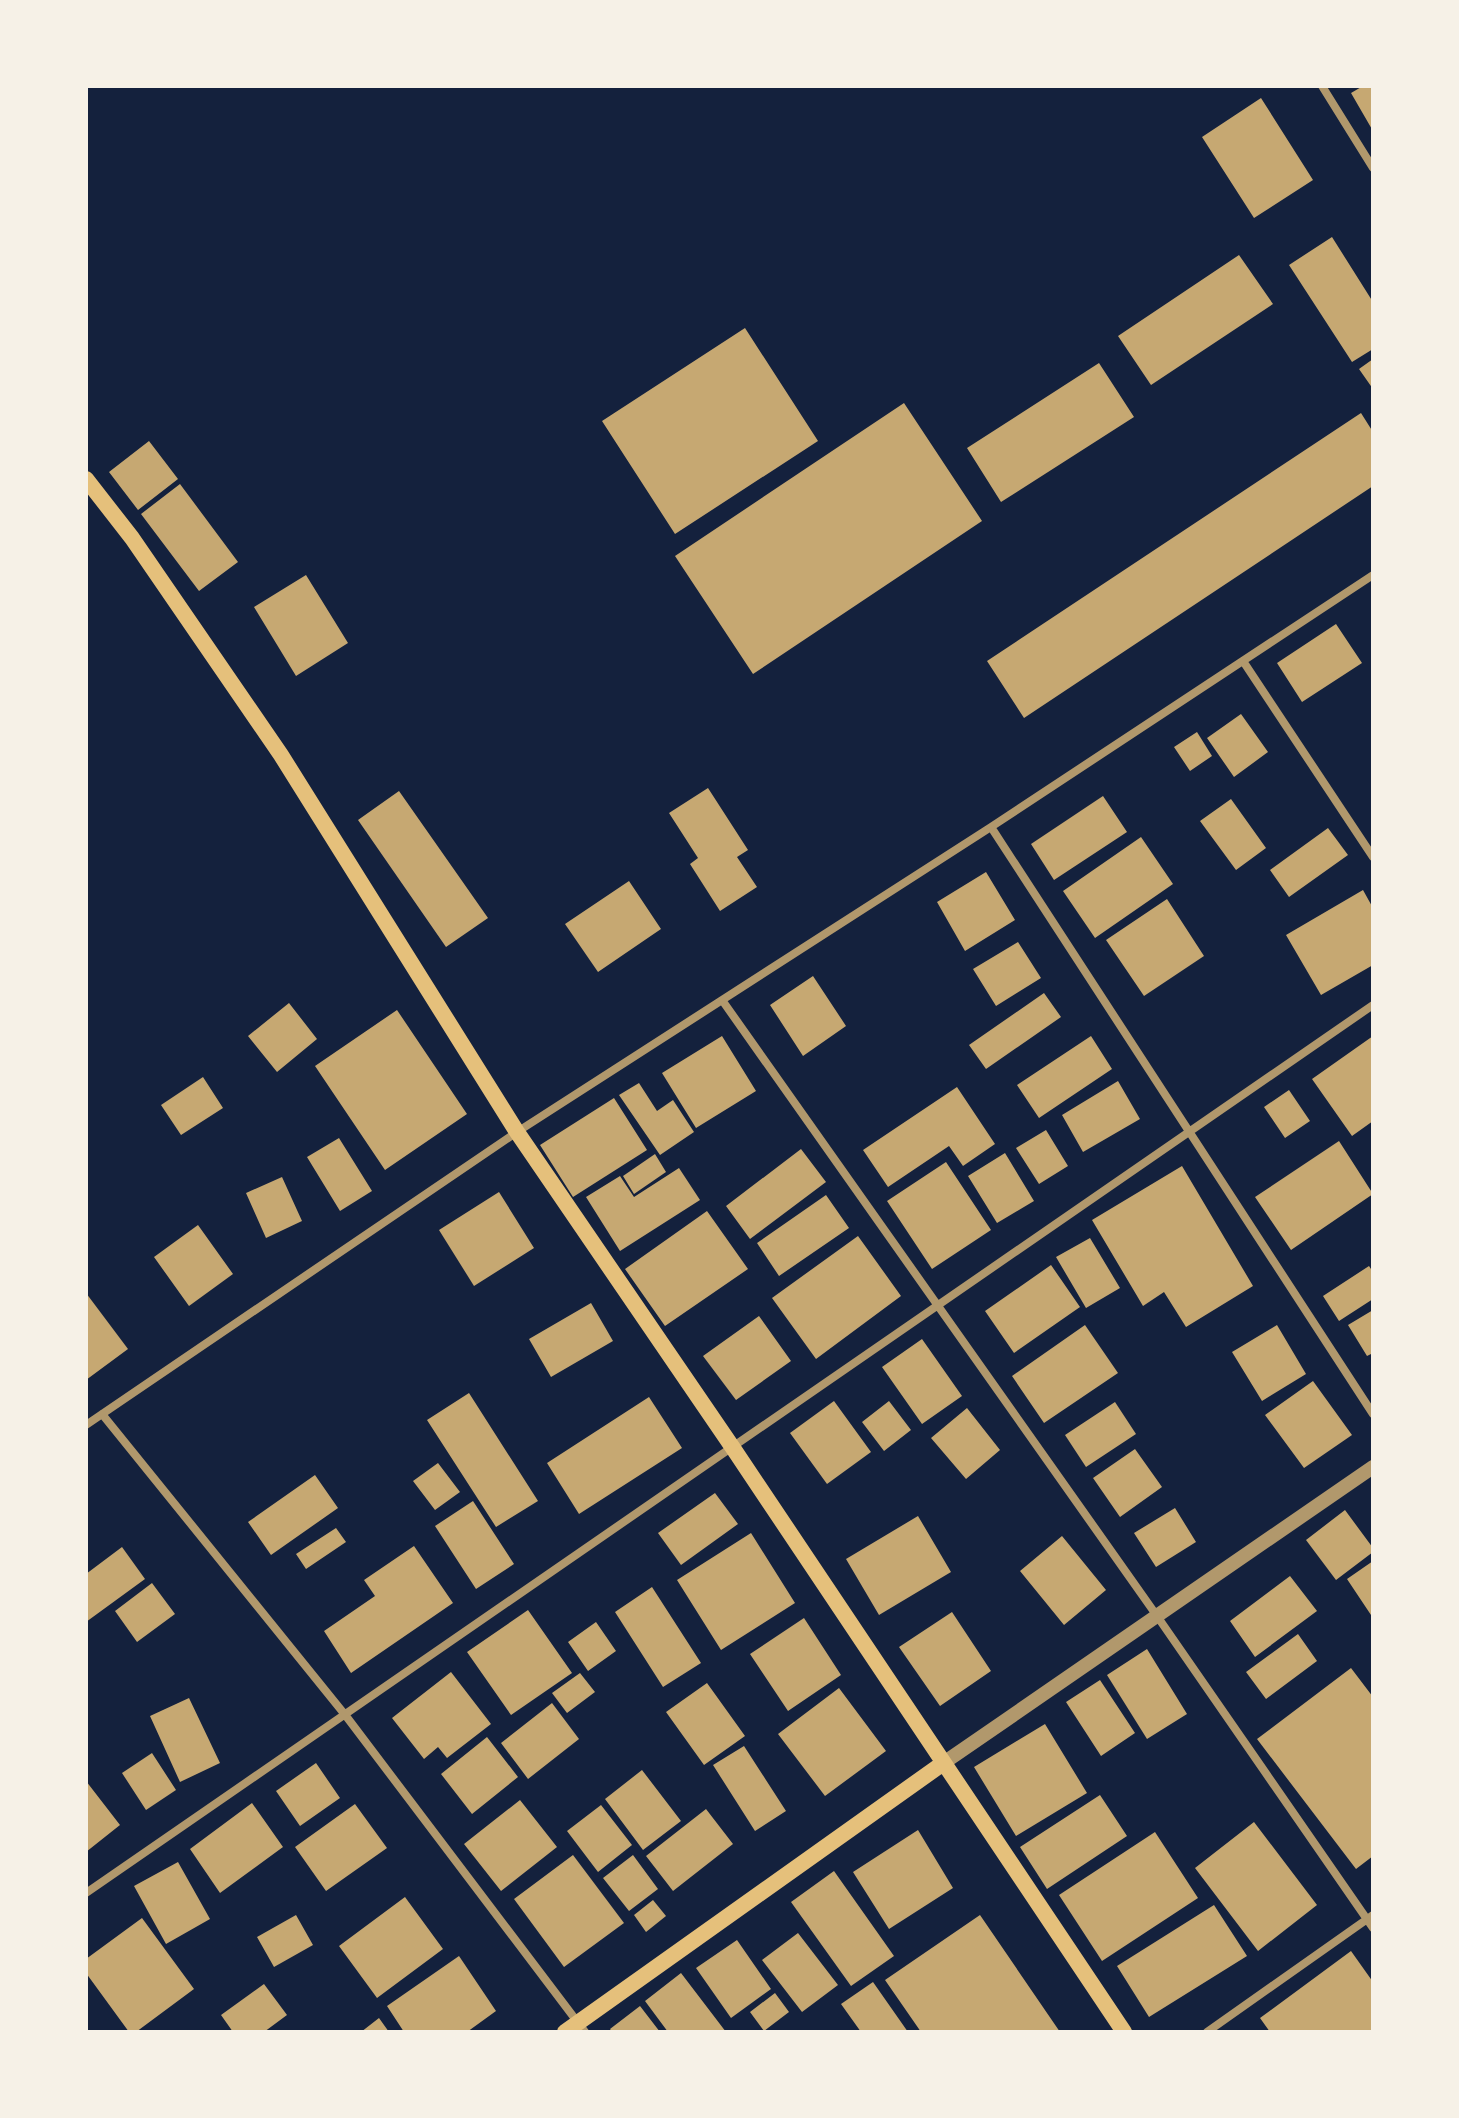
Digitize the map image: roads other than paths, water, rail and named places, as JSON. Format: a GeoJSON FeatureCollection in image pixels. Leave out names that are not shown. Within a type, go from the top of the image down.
{"type":"FeatureCollection","features":[{"type":"Feature","properties":{"kind":"main road"},"geometry":{"type":"LineString","coordinates":[[86,479],[132,538],[281,755],[517,1132],[1124,2032]]}},
{"type":"Feature","properties":{"kind":"main road"},"geometry":{"type":"LineString","coordinates":[[576,2029],[942,1764]]}},
{"type":"Feature","properties":{"kind":"street"},"geometry":{"type":"LineString","coordinates":[[1322,86],[1373,168]]}},
{"type":"Feature","properties":{"kind":"street"},"geometry":{"type":"LineString","coordinates":[[86,1425],[517,1132],[991,827],[1373,575]]}},
{"type":"Feature","properties":{"kind":"street"},"geometry":{"type":"LineString","coordinates":[[1243,661],[1373,857]]}},
{"type":"Feature","properties":{"kind":"street"},"geometry":{"type":"LineString","coordinates":[[991,827],[1373,1414]]}},
{"type":"Feature","properties":{"kind":"street"},"geometry":{"type":"LineString","coordinates":[[722,1000],[936,1307],[1370,1917],[1373,1928]]}},
{"type":"Feature","properties":{"kind":"street"},"geometry":{"type":"LineString","coordinates":[[86,1893],[1373,1005]]}},
{"type":"Feature","properties":{"kind":"street"},"geometry":{"type":"LineString","coordinates":[[102,1414],[346,1716],[576,2029]]}},
{"type":"Feature","properties":{"kind":"street"},"geometry":{"type":"LineString","coordinates":[[942,1764],[1373,1467]]}},
{"type":"Feature","properties":{"kind":"street"},"geometry":{"type":"LineString","coordinates":[[1207,2032],[1370,1917]]}}]}
